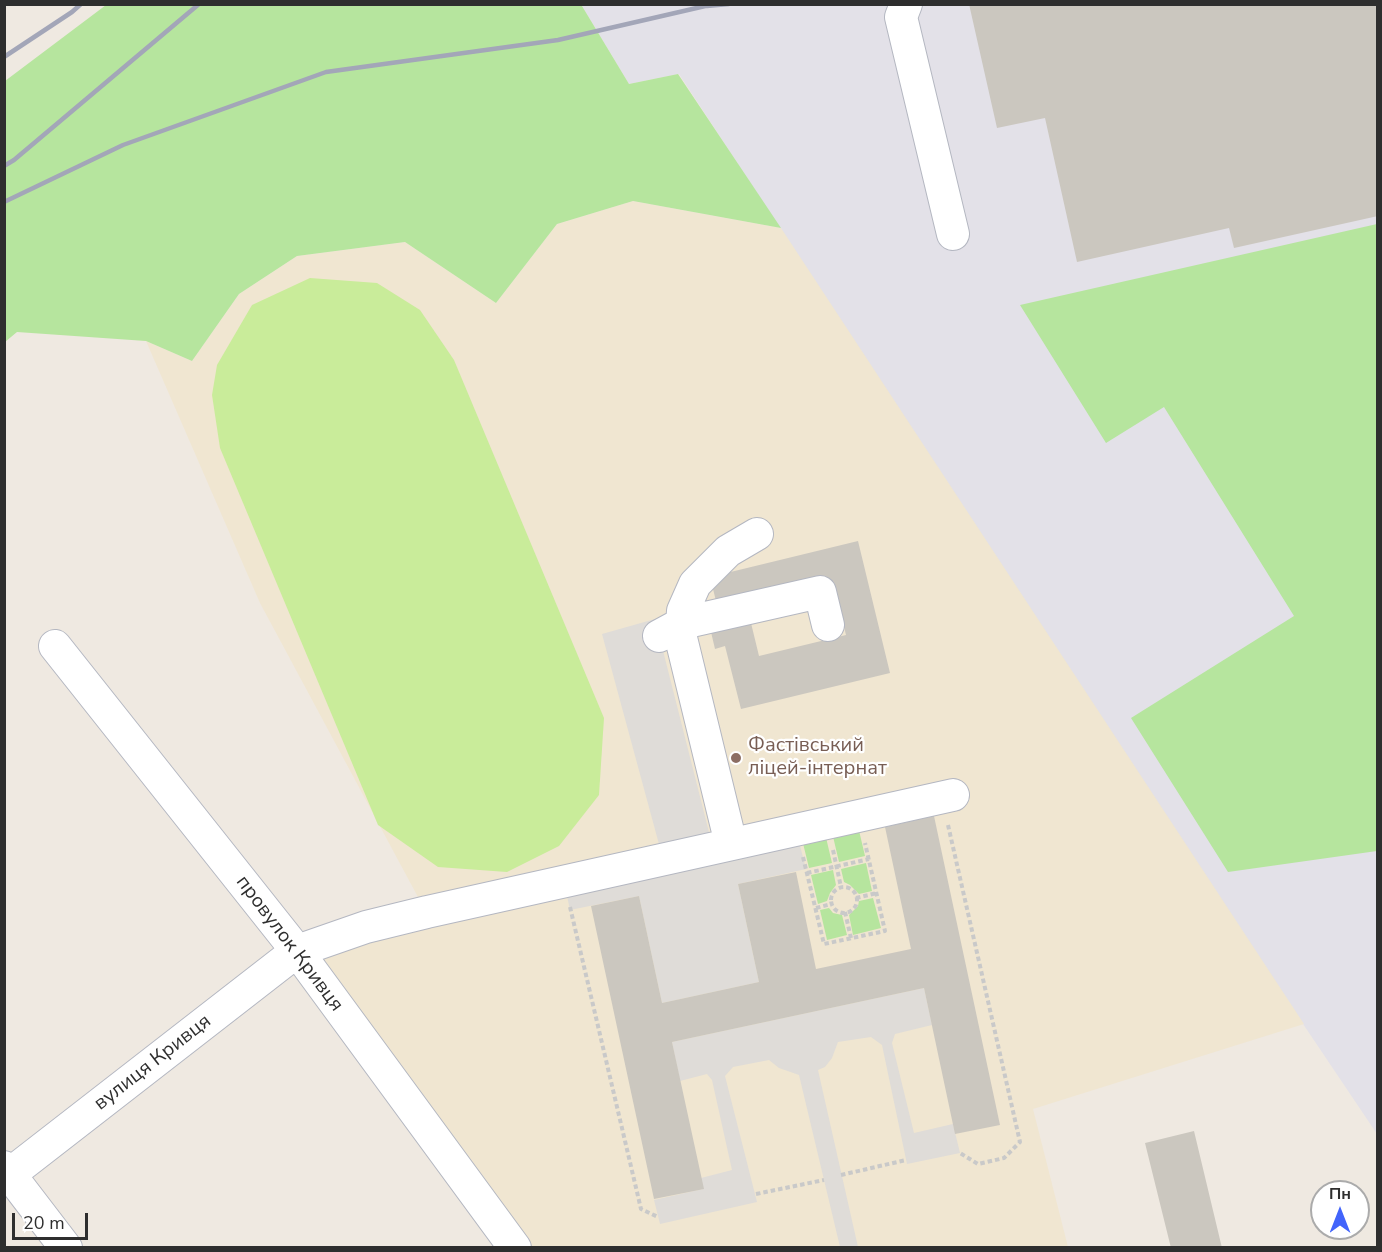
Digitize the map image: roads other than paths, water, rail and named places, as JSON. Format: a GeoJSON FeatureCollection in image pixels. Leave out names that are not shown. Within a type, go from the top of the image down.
{"type":"FeatureCollection","features":[{"type":"Feature","properties":{"kind":"street"},"geometry":{"type":"LineString","coordinates":[[906,4],[901,17],[953,234]]}},
{"type":"Feature","properties":{"kind":"street"},"geometry":{"type":"LineString","coordinates":[[671,629],[683,611],[695,584],[728,550],[757,534]]}},
{"type":"Feature","properties":{"kind":"street"},"geometry":{"type":"LineString","coordinates":[[671,629],[820,592],[828,626]]}},
{"type":"Feature","properties":{"kind":"street"},"geometry":{"type":"LineString","coordinates":[[671,629],[681,638],[730,844]]}},
{"type":"Feature","properties":{"kind":"street","name":"провулок Кривця"},"geometry":{"type":"LineString","coordinates":[[55,646],[297,951],[514,1248]]}},
{"type":"Feature","properties":{"kind":"street","name":"вулиця Кривця"},"geometry":{"type":"LineString","coordinates":[[66,1248],[7,1171],[297,951],[366,927],[947,796]]}},
{"type":"Feature","properties":{"kind":"railway"},"geometry":{"type":"LineString","coordinates":[[4,57],[81,4]]}},
{"type":"Feature","properties":{"kind":"railway"},"geometry":{"type":"LineString","coordinates":[[4,166],[199,4]]}},
{"type":"Feature","properties":{"kind":"railway"},"geometry":{"type":"LineString","coordinates":[[4,202],[123,145],[326,72],[558,40],[714,4]]}},
{"type":"Feature","properties":{"kind":"railway"},"geometry":{"type":"LineString","coordinates":[[707,6],[729,4]]}},
{"type":"Feature","properties":{"kind":"place","name":"Фастівський ліцей-інтернат"},"geometry":{"type":"Point","coordinates":[736,758]}}]}
